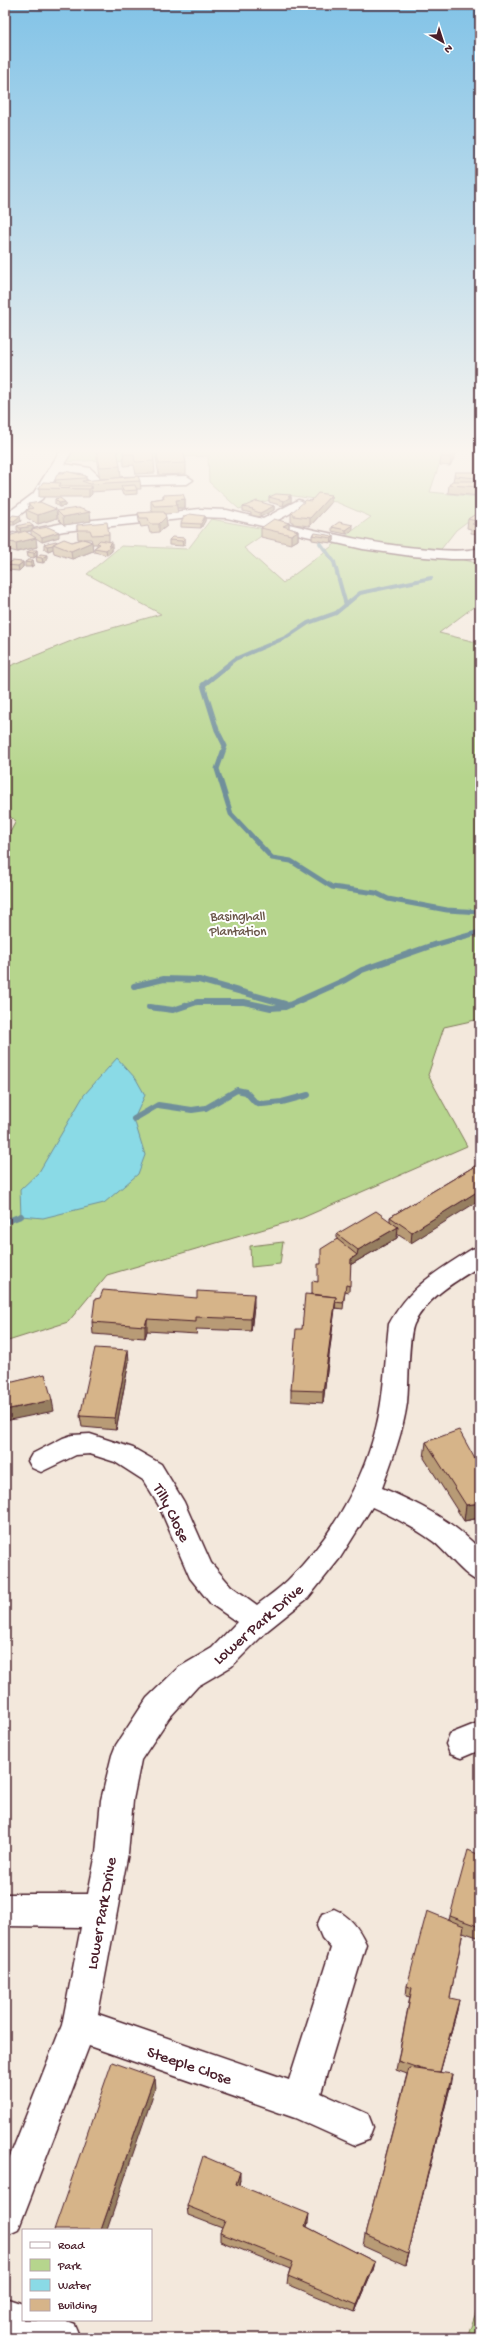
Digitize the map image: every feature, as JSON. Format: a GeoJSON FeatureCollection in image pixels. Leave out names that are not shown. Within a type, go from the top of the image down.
{"type":"FeatureCollection","features":[{"type":"Feature","properties":{"kind":"street","name":"Lower Park Drive"},"geometry":{"type":"LineString","coordinates":[[5,2218],[79,2025],[112,1853],[117,1800],[127,1755],[158,1708],[188,1677],[222,1657],[258,1621],[298,1588],[330,1550],[366,1493],[384,1446],[394,1403],[401,1324],[412,1307],[433,1285],[480,1255]]}},
{"type":"Feature","properties":{"kind":"street","name":"Tilly Close"},"geometry":{"type":"LineString","coordinates":[[41,1461],[72,1445],[90,1444],[124,1455],[152,1472],[170,1502],[200,1570],[221,1595],[258,1621]]}},
{"type":"Feature","properties":{"kind":"street"},"geometry":{"type":"LineString","coordinates":[[366,1493],[410,1512],[470,1555],[480,1570]]}},
{"type":"Feature","properties":{"kind":"street"},"geometry":{"type":"LineString","coordinates":[[5,1910],[101,1911]]}},
{"type":"Feature","properties":{"kind":"street"},"geometry":{"type":"LineString","coordinates":[[300,2102],[349,1944],[334,1926]]}},
{"type":"Feature","properties":{"kind":"street","name":"Steeple Close"},"geometry":{"type":"LineString","coordinates":[[79,2025],[300,2102],[355,2127]]}},
{"type":"Feature","properties":{"kind":"street"},"geometry":{"type":"LineString","coordinates":[[5,2317],[60,2338]]}},
{"type":"Feature","properties":{"kind":"green space","name":"Basinghall Plantation"},"geometry":{"type":"Polygon","coordinates":[[[105,559],[257,559],[283,583],[315,559],[462,559],[480,564],[480,602],[439,633],[480,643],[480,1019],[444,1027],[428,1075],[467,1146],[302,1218],[107,1275],[68,1322],[5,1342],[5,842],[16,821],[5,813],[5,668],[81,637],[161,614],[87,574],[105,559]]]}},
{"type":"Feature","properties":{"kind":"green space"},"geometry":{"type":"Polygon","coordinates":[[[283,1242],[280,1264],[251,1267],[250,1246],[283,1242]]]}},
{"type":"Feature","properties":{"kind":"green space"},"geometry":{"type":"Polygon","coordinates":[[[480,2301],[480,2338],[467,2338],[480,2301]]]}},
{"type":"Feature","properties":{"kind":"water"},"geometry":{"type":"Polygon","coordinates":[[[117,1058],[136,1079],[145,1095],[134,1119],[145,1155],[138,1174],[104,1203],[43,1218],[21,1216],[20,1190],[39,1172],[84,1095],[117,1058]]]}},
{"type":"Feature","properties":{"kind":"building"},"geometry":{"type":"Polygon","coordinates":[[[28,560],[33,560],[31,563],[25,562],[28,560]]]}},
{"type":"Feature","properties":{"kind":"building"},"geometry":{"type":"Polygon","coordinates":[[[12,561],[23,562],[18,566],[7,565],[12,561]]]}},
{"type":"Feature","properties":{"kind":"building"},"geometry":{"type":"Polygon","coordinates":[[[5,583],[11,583],[8,586],[5,585],[5,583]]]}},
{"type":"Feature","properties":{"kind":"building"},"geometry":{"type":"Polygon","coordinates":[[[480,1163],[480,1190],[412,1232],[390,1217],[480,1163]]]}},
{"type":"Feature","properties":{"kind":"building"},"geometry":{"type":"Polygon","coordinates":[[[376,1211],[398,1227],[358,1250],[337,1234],[376,1211]]]}},
{"type":"Feature","properties":{"kind":"building"},"geometry":{"type":"Polygon","coordinates":[[[337,1239],[357,1255],[351,1259],[350,1286],[346,1285],[343,1303],[335,1302],[336,1297],[312,1294],[312,1281],[318,1282],[318,1264],[321,1264],[321,1249],[337,1239]]]}},
{"type":"Feature","properties":{"kind":"building"},"geometry":{"type":"Polygon","coordinates":[[[103,1290],[197,1298],[197,1291],[254,1294],[251,1319],[196,1317],[196,1322],[147,1319],[145,1326],[92,1322],[95,1299],[100,1298],[103,1290]]]}},
{"type":"Feature","properties":{"kind":"building"},"geometry":{"type":"Polygon","coordinates":[[[305,1294],[336,1297],[323,1391],[291,1390],[296,1329],[302,1329],[305,1294]]]}},
{"type":"Feature","properties":{"kind":"building"},"geometry":{"type":"Polygon","coordinates":[[[95,1348],[128,1350],[115,1418],[80,1416],[95,1348]]]}},
{"type":"Feature","properties":{"kind":"building"},"geometry":{"type":"Polygon","coordinates":[[[45,1374],[52,1400],[5,1410],[5,1384],[45,1374]]]}},
{"type":"Feature","properties":{"kind":"building"},"geometry":{"type":"Polygon","coordinates":[[[459,1430],[480,1468],[480,1503],[466,1505],[426,1442],[459,1430]]]}},
{"type":"Feature","properties":{"kind":"building"},"geometry":{"type":"Polygon","coordinates":[[[468,1850],[480,1855],[480,1927],[450,1916],[468,1850]]]}},
{"type":"Feature","properties":{"kind":"building"},"geometry":{"type":"Polygon","coordinates":[[[427,1911],[464,1926],[450,1998],[459,2000],[440,2072],[427,2071],[398,2061],[412,1988],[407,1986],[427,1911]]]}},
{"type":"Feature","properties":{"kind":"building"},"geometry":{"type":"Polygon","coordinates":[[[112,2062],[154,2077],[101,2229],[54,2229],[112,2062]]]}},
{"type":"Feature","properties":{"kind":"building"},"geometry":{"type":"Polygon","coordinates":[[[409,2068],[452,2074],[408,2254],[365,2235],[409,2068]]]}},
{"type":"Feature","properties":{"kind":"building"},"geometry":{"type":"Polygon","coordinates":[[[203,2156],[240,2172],[236,2184],[309,2214],[305,2226],[375,2262],[357,2305],[288,2276],[293,2262],[220,2233],[225,2221],[187,2206],[203,2156]]]}},
{"type":"Feature","properties":{"kind":"waterway"},"geometry":{"type":"LineString","coordinates":[[332,559],[346,605]]}},
{"type":"Feature","properties":{"kind":"waterway"},"geometry":{"type":"LineString","coordinates":[[346,605],[360,593],[431,578]]}},
{"type":"Feature","properties":{"kind":"waterway"},"geometry":{"type":"LineString","coordinates":[[225,667],[235,659],[287,637],[308,623],[336,613],[346,605]]}},
{"type":"Feature","properties":{"kind":"waterway"},"geometry":{"type":"LineString","coordinates":[[227,666],[203,685],[217,730],[225,746],[217,769],[231,814],[272,858],[291,861],[332,887],[376,893],[388,899],[447,910],[480,912]]}},
{"type":"Feature","properties":{"kind":"waterway"},"geometry":{"type":"LineString","coordinates":[[434,945],[480,932]]}},
{"type":"Feature","properties":{"kind":"waterway"},"geometry":{"type":"LineString","coordinates":[[149,1007],[173,1010],[197,1002],[244,1002],[271,1008],[285,1007],[345,980],[362,970],[436,944]]}},
{"type":"Feature","properties":{"kind":"waterway"},"geometry":{"type":"LineString","coordinates":[[134,986],[164,979],[199,980],[285,1004]]}},
{"type":"Feature","properties":{"kind":"waterway"},"geometry":{"type":"LineString","coordinates":[[134,1119],[158,1105],[192,1110],[206,1108],[237,1090],[246,1092],[255,1102],[262,1104],[282,1102],[308,1095]]}},
{"type":"Feature","properties":{"kind":"waterway"},"geometry":{"type":"LineString","coordinates":[[5,1222],[21,1216]]}}]}
